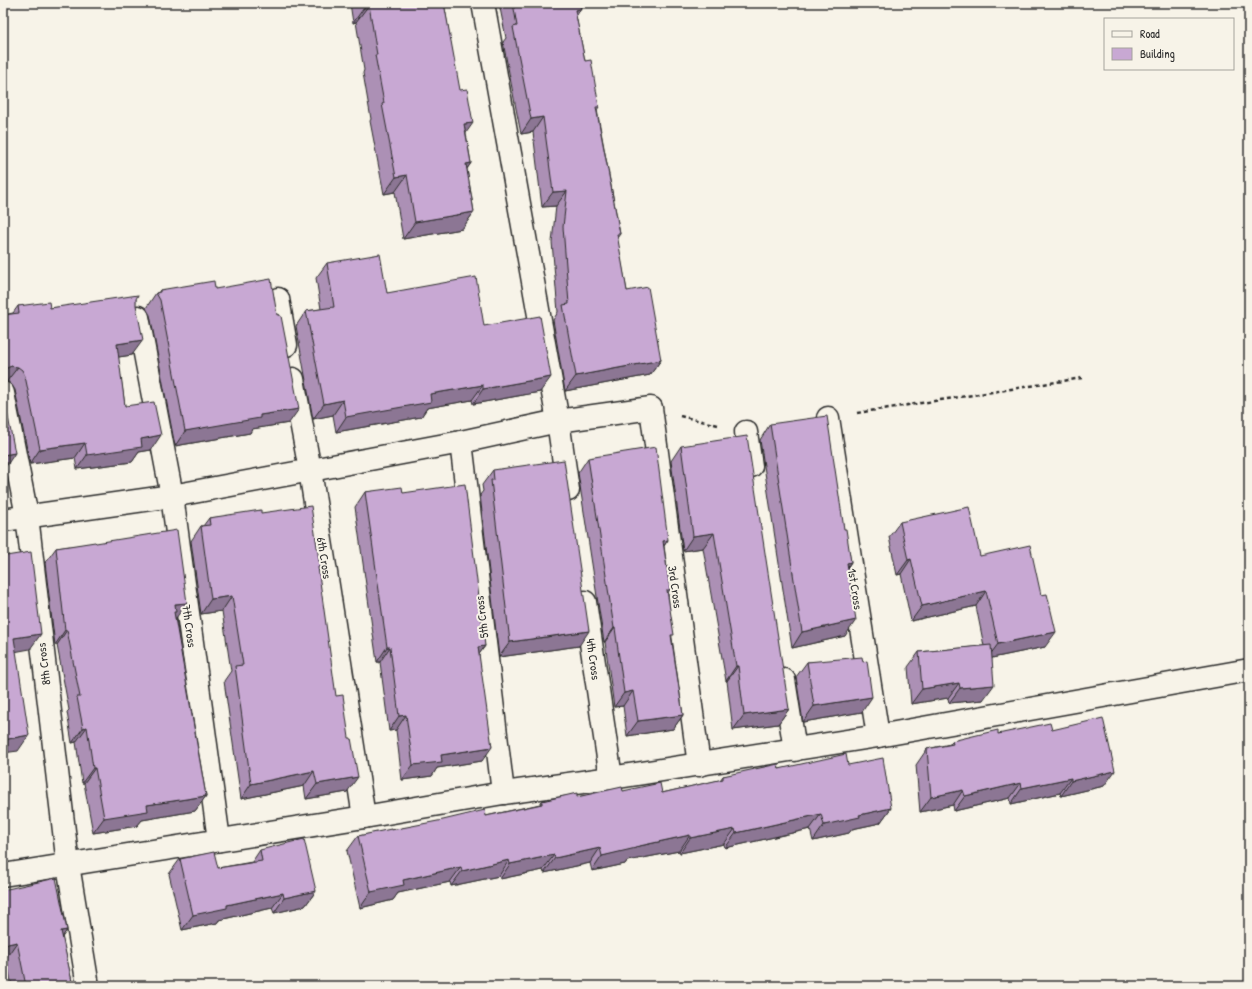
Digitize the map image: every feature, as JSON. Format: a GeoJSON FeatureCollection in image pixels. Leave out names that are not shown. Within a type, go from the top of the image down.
{"type":"FeatureCollection","features":[{"type":"Feature","properties":{"kind":"street"},"geometry":{"type":"LineString","coordinates":[[483,3],[558,421],[571,507]]}},
{"type":"Feature","properties":{"kind":"street","name":"6th Cross"},"geometry":{"type":"LineString","coordinates":[[278,299],[310,470],[364,818]]}},
{"type":"Feature","properties":{"kind":"street","name":"7th Cross"},"geometry":{"type":"LineString","coordinates":[[138,317],[172,496],[219,840]]}},
{"type":"Feature","properties":{"kind":"street","name":"8th Cross"},"geometry":{"type":"LineString","coordinates":[[3,393],[27,516],[68,864],[88,986]]}},
{"type":"Feature","properties":{"kind":"street"},"geometry":{"type":"LineString","coordinates":[[3,520],[172,496],[461,442],[558,421],[651,408]]}},
{"type":"Feature","properties":{"kind":"street","name":"3rd Cross"},"geometry":{"type":"LineString","coordinates":[[651,408],[698,765]]}},
{"type":"Feature","properties":{"kind":"street","name":"1st Cross"},"geometry":{"type":"LineString","coordinates":[[828,418],[878,736]]}},
{"type":"Feature","properties":{"kind":"street"},"geometry":{"type":"LineString","coordinates":[[746,432],[754,486]]}},
{"type":"Feature","properties":{"kind":"street","name":"5th Cross"},"geometry":{"type":"LineString","coordinates":[[461,442],[503,793]]}},
{"type":"Feature","properties":{"kind":"street","name":"4th Cross"},"geometry":{"type":"LineString","coordinates":[[582,584],[611,778]]}},
{"type":"Feature","properties":{"kind":"street"},"geometry":{"type":"LineString","coordinates":[[781,657],[795,750]]}},
{"type":"Feature","properties":{"kind":"street"},"geometry":{"type":"LineString","coordinates":[[3,875],[364,818],[503,793],[795,750],[1249,670]]}},
{"type":"Feature","properties":{"kind":"path"},"geometry":{"type":"LineString","coordinates":[[828,418],[1082,378]]}},
{"type":"Feature","properties":{"kind":"path"},"geometry":{"type":"LineString","coordinates":[[651,408],[746,432]]}},
{"type":"Feature","properties":{"kind":"building"},"geometry":{"type":"Polygon","coordinates":[[[365,3],[444,3],[460,90],[467,89],[473,123],[464,124],[471,163],[466,164],[474,212],[415,222],[407,175],[396,177],[382,104],[384,103],[375,55],[377,55],[369,5],[366,5],[365,3]]]}},
{"type":"Feature","properties":{"kind":"building"},"geometry":{"type":"Polygon","coordinates":[[[513,3],[580,3],[581,9],[575,10],[585,61],[591,60],[599,107],[596,107],[620,234],[617,234],[627,291],[648,287],[661,360],[576,376],[563,305],[569,304],[563,227],[567,191],[553,192],[543,117],[531,119],[513,27],[517,26],[513,3]]]}},
{"type":"Feature","properties":{"kind":"building"},"geometry":{"type":"Polygon","coordinates":[[[380,254],[387,293],[476,277],[484,326],[540,316],[551,377],[483,389],[483,385],[430,394],[431,402],[346,417],[343,400],[324,404],[306,311],[334,307],[327,263],[380,254]]]}},
{"type":"Feature","properties":{"kind":"building"},"geometry":{"type":"Polygon","coordinates":[[[271,279],[277,315],[279,314],[281,316],[299,409],[260,415],[260,418],[185,431],[160,300],[156,293],[160,292],[160,290],[214,281],[215,289],[271,279]]]}},
{"type":"Feature","properties":{"kind":"building"},"geometry":{"type":"Polygon","coordinates":[[[138,295],[136,305],[143,340],[117,344],[125,406],[154,402],[161,435],[141,439],[142,447],[87,455],[85,443],[40,449],[25,376],[22,370],[18,367],[11,366],[3,372],[3,315],[19,313],[18,306],[49,302],[50,308],[138,295]]]}},
{"type":"Feature","properties":{"kind":"building"},"geometry":{"type":"Polygon","coordinates":[[[3,391],[15,453],[3,455],[3,391]]]}},
{"type":"Feature","properties":{"kind":"building"},"geometry":{"type":"Polygon","coordinates":[[[827,416],[844,529],[846,529],[851,562],[847,563],[856,620],[802,632],[770,424],[827,416]]]}},
{"type":"Feature","properties":{"kind":"building"},"geometry":{"type":"Polygon","coordinates":[[[747,436],[789,709],[744,715],[738,666],[736,666],[714,533],[693,536],[681,446],[747,436]]]}},
{"type":"Feature","properties":{"kind":"building"},"geometry":{"type":"Polygon","coordinates":[[[656,447],[668,540],[663,541],[670,590],[667,590],[674,635],[671,635],[683,715],[638,721],[633,691],[624,693],[588,458],[656,447]]]}},
{"type":"Feature","properties":{"kind":"building"},"geometry":{"type":"Polygon","coordinates":[[[564,460],[589,631],[510,642],[491,480],[494,480],[493,470],[564,460]]]}},
{"type":"Feature","properties":{"kind":"building"},"geometry":{"type":"Polygon","coordinates":[[[465,484],[485,646],[478,647],[492,747],[441,755],[442,762],[413,765],[406,715],[399,716],[390,647],[387,647],[365,492],[402,487],[403,493],[465,484]]]}},
{"type":"Feature","properties":{"kind":"building"},"geometry":{"type":"Polygon","coordinates":[[[311,506],[336,696],[343,695],[349,738],[351,738],[358,777],[317,784],[314,771],[251,784],[235,666],[243,665],[232,596],[211,599],[201,526],[210,525],[209,518],[261,510],[261,513],[311,506]]]}},
{"type":"Feature","properties":{"kind":"building"},"geometry":{"type":"Polygon","coordinates":[[[969,507],[980,556],[1030,545],[1041,595],[1047,594],[1056,632],[998,644],[986,591],[922,606],[911,559],[908,560],[900,522],[969,507]]]}},
{"type":"Feature","properties":{"kind":"building"},"geometry":{"type":"Polygon","coordinates":[[[177,530],[187,603],[175,604],[176,612],[174,612],[206,796],[147,805],[148,811],[104,818],[95,768],[93,768],[87,727],[83,728],[77,697],[80,697],[67,630],[65,630],[56,548],[177,530]]]}},
{"type":"Feature","properties":{"kind":"building"},"geometry":{"type":"Polygon","coordinates":[[[6,552],[6,556],[31,552],[41,634],[14,638],[29,735],[3,740],[3,553],[6,552]]]}},
{"type":"Feature","properties":{"kind":"building"},"geometry":{"type":"Polygon","coordinates":[[[991,645],[994,685],[960,688],[959,683],[922,689],[919,652],[991,645]]]}},
{"type":"Feature","properties":{"kind":"building"},"geometry":{"type":"Polygon","coordinates":[[[862,657],[863,662],[867,661],[872,697],[814,706],[807,662],[862,657]]]}},
{"type":"Feature","properties":{"kind":"building"},"geometry":{"type":"Polygon","coordinates":[[[1103,718],[1115,771],[1071,781],[1071,778],[1022,788],[1021,783],[965,796],[963,790],[931,797],[927,749],[953,744],[952,741],[998,730],[998,734],[1050,723],[1052,730],[1103,718]]]}},
{"type":"Feature","properties":{"kind":"building"},"geometry":{"type":"Polygon","coordinates":[[[846,754],[848,765],[883,758],[891,808],[824,825],[821,814],[736,833],[735,829],[690,838],[690,835],[602,856],[600,848],[555,858],[554,855],[510,864],[509,860],[462,871],[461,867],[403,880],[404,885],[371,892],[358,836],[443,820],[485,810],[486,816],[542,804],[542,801],[577,793],[577,797],[622,787],[623,791],[660,783],[662,793],[723,779],[723,776],[778,764],[779,769],[846,754]]]}},
{"type":"Feature","properties":{"kind":"building"},"geometry":{"type":"Polygon","coordinates":[[[304,839],[316,891],[284,898],[283,893],[227,905],[227,908],[193,915],[180,859],[214,852],[218,868],[262,861],[260,850],[304,839]]]}},
{"type":"Feature","properties":{"kind":"building"},"geometry":{"type":"Polygon","coordinates":[[[56,878],[67,930],[61,931],[73,986],[26,986],[17,942],[3,945],[3,890],[56,878]]]}}]}
